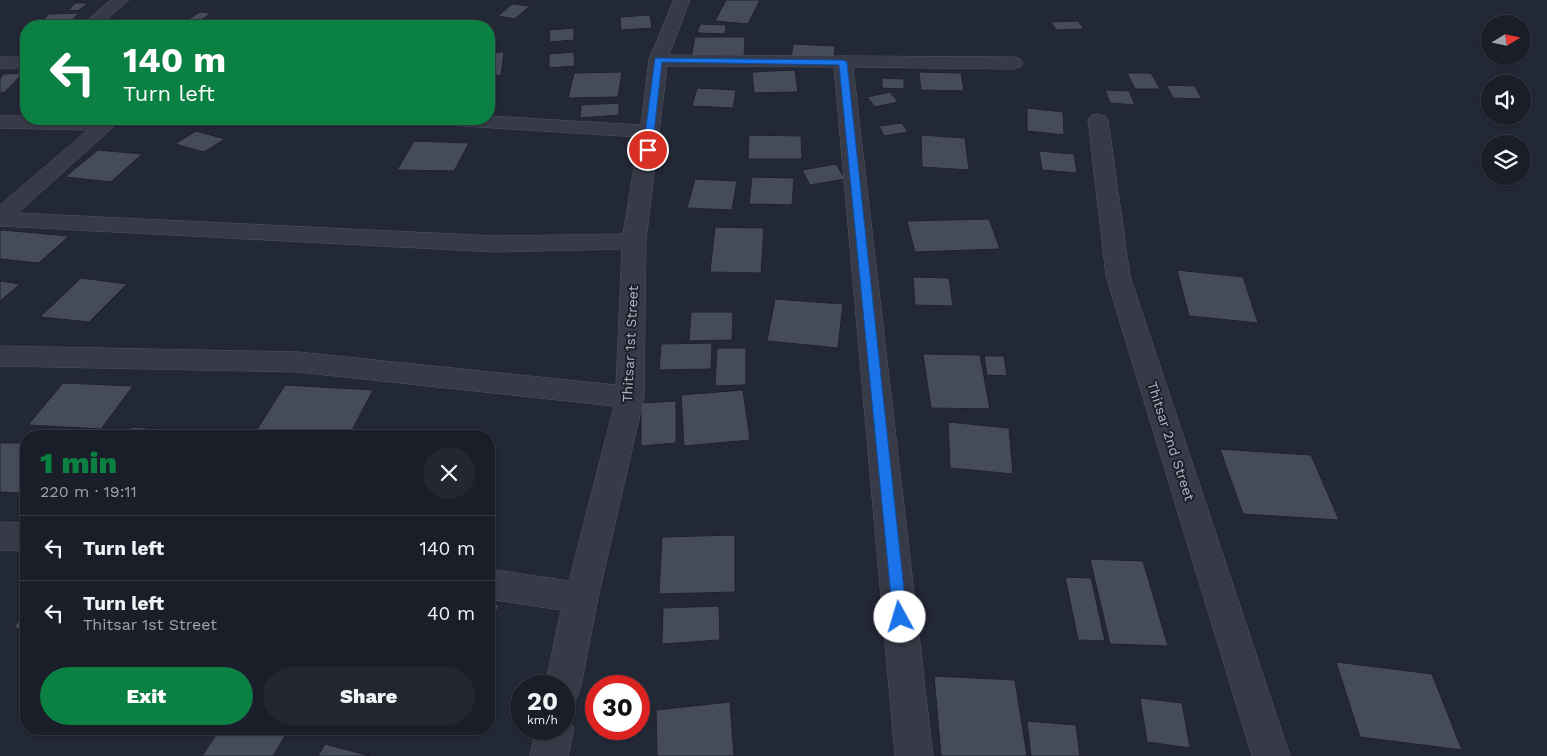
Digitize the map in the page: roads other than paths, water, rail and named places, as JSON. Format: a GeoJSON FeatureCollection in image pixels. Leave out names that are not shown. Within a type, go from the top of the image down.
{"type":"FeatureCollection","features":[{"type":"Feature","properties":{"kind":"street"},"geometry":{"type":"LineString","coordinates":[[96,20],[121,0]]}},
{"type":"Feature","properties":{"kind":"street","name":"Thitsar 1st Street"},"geometry":{"type":"LineString","coordinates":[[565,675],[581,598],[630,397],[634,241],[650,132],[658,60],[682,0]]}},
{"type":"Feature","properties":{"kind":"street"},"geometry":{"type":"LineString","coordinates":[[658,60],[1014,63]]}},
{"type":"Feature","properties":{"kind":"street"},"geometry":{"type":"LineString","coordinates":[[0,63],[20,62]]}},
{"type":"Feature","properties":{"kind":"street"},"geometry":{"type":"LineString","coordinates":[[843,62],[914,756]]}},
{"type":"Feature","properties":{"kind":"street","name":"Thitsar 2nd Street"},"geometry":{"type":"LineString","coordinates":[[1098,120],[1118,276],[1271,756]]}},
{"type":"Feature","properties":{"kind":"street"},"geometry":{"type":"LineString","coordinates":[[0,122],[20,122]]}},
{"type":"Feature","properties":{"kind":"street"},"geometry":{"type":"LineString","coordinates":[[495,122],[650,132]]}},
{"type":"Feature","properties":{"kind":"street"},"geometry":{"type":"LineString","coordinates":[[0,218],[105,125]]}},
{"type":"Feature","properties":{"kind":"street"},"geometry":{"type":"LineString","coordinates":[[0,218],[495,244],[634,241]]}},
{"type":"Feature","properties":{"kind":"street"},"geometry":{"type":"LineString","coordinates":[[0,356],[298,362],[630,397]]}},
{"type":"Feature","properties":{"kind":"street"},"geometry":{"type":"LineString","coordinates":[[0,536],[20,537]]}},
{"type":"Feature","properties":{"kind":"street"},"geometry":{"type":"LineString","coordinates":[[495,585],[581,598]]}},
{"type":"Feature","properties":{"kind":"street"},"geometry":{"type":"LineString","coordinates":[[549,756],[553,740]]}}]}
